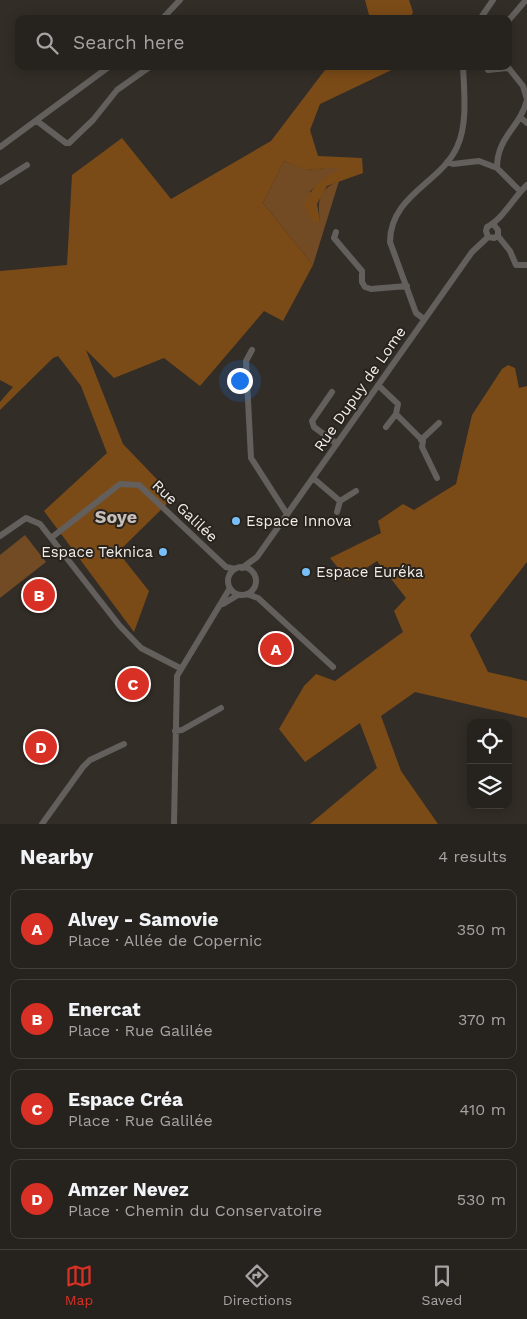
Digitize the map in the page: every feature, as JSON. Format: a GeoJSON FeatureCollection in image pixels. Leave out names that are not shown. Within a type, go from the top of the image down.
{"type":"FeatureCollection","features":[{"type":"Feature","properties":{"kind":"street"},"geometry":{"type":"LineString","coordinates":[[166,15],[180,0]]}},
{"type":"Feature","properties":{"kind":"street"},"geometry":{"type":"LineString","coordinates":[[483,15],[493,0]]}},
{"type":"Feature","properties":{"kind":"street"},"geometry":{"type":"LineString","coordinates":[[512,16],[526,0]]}},
{"type":"Feature","properties":{"kind":"street"},"geometry":{"type":"LineString","coordinates":[[0,147],[105,70]]}},
{"type":"Feature","properties":{"kind":"street"},"geometry":{"type":"LineString","coordinates":[[37,121],[66,143],[69,143],[93,120],[117,90],[145,70]]}},
{"type":"Feature","properties":{"kind":"street"},"geometry":{"type":"LineString","coordinates":[[424,319],[416,313],[390,242],[390,232],[403,205],[446,162],[457,146],[464,103],[463,70]]}},
{"type":"Feature","properties":{"kind":"street"},"geometry":{"type":"LineString","coordinates":[[497,168],[500,143],[520,117],[527,99],[523,86],[510,70]]}},
{"type":"Feature","properties":{"kind":"street"},"geometry":{"type":"LineString","coordinates":[[520,117],[527,123]]}},
{"type":"Feature","properties":{"kind":"street"},"geometry":{"type":"LineString","coordinates":[[446,162],[453,164],[479,161],[497,168],[520,191]]}},
{"type":"Feature","properties":{"kind":"street"},"geometry":{"type":"LineString","coordinates":[[0,182],[27,165]]}},
{"type":"Feature","properties":{"kind":"street","name":"Rue Dupuy de Lome"},"geometry":{"type":"LineString","coordinates":[[253,573],[257,557],[287,514],[472,252],[488,237],[486,229],[494,226],[520,191],[527,185]]}},
{"type":"Feature","properties":{"kind":"street"},"geometry":{"type":"LineString","coordinates":[[494,226],[498,230],[498,236],[510,251],[516,265],[527,265]]}},
{"type":"Feature","properties":{"kind":"street"},"geometry":{"type":"LineString","coordinates":[[336,232],[334,238],[362,271],[365,287],[371,289],[407,286]]}},
{"type":"Feature","properties":{"kind":"street"},"geometry":{"type":"LineString","coordinates":[[488,237],[494,238],[498,236]]}},
{"type":"Feature","properties":{"kind":"street"},"geometry":{"type":"LineString","coordinates":[[413,303],[429,312]]}},
{"type":"Feature","properties":{"kind":"street"},"geometry":{"type":"LineString","coordinates":[[252,350],[246,361],[252,458],[287,514]]}},
{"type":"Feature","properties":{"kind":"street"},"geometry":{"type":"LineString","coordinates":[[378,385],[398,404],[396,414],[386,427]]}},
{"type":"Feature","properties":{"kind":"street"},"geometry":{"type":"LineString","coordinates":[[332,392],[312,421],[314,427],[337,444]]}},
{"type":"Feature","properties":{"kind":"street"},"geometry":{"type":"LineString","coordinates":[[396,414],[421,440],[422,447],[438,478]]}},
{"type":"Feature","properties":{"kind":"street"},"geometry":{"type":"LineString","coordinates":[[421,440],[439,423]]}},
{"type":"Feature","properties":{"kind":"street"},"geometry":{"type":"LineString","coordinates":[[313,478],[340,501]]}},
{"type":"Feature","properties":{"kind":"street","name":"Rue Galilée"},"geometry":{"type":"LineString","coordinates":[[51,538],[120,484],[139,485],[226,567],[229,576]]}},
{"type":"Feature","properties":{"kind":"street"},"geometry":{"type":"LineString","coordinates":[[336,512],[340,501],[356,490]]}},
{"type":"Feature","properties":{"kind":"street"},"geometry":{"type":"LineString","coordinates":[[0,536],[26,518],[40,524],[119,626],[141,648],[180,668]]}},
{"type":"Feature","properties":{"kind":"street","name":"Rue Dupuy de Lome"},"geometry":{"type":"LineString","coordinates":[[239,568],[257,557]]}},
{"type":"Feature","properties":{"kind":"street"},"geometry":{"type":"LineString","coordinates":[[226,567],[239,568],[253,573],[258,598]]}},
{"type":"Feature","properties":{"kind":"street"},"geometry":{"type":"LineString","coordinates":[[174,824],[175,691],[180,668],[223,604],[230,588],[229,576],[239,568]]}},
{"type":"Feature","properties":{"kind":"street"},"geometry":{"type":"LineString","coordinates":[[230,588],[238,595]]}},
{"type":"Feature","properties":{"kind":"street"},"geometry":{"type":"LineString","coordinates":[[247,594],[255,588]]}},
{"type":"Feature","properties":{"kind":"street"},"geometry":{"type":"LineString","coordinates":[[223,604],[238,595],[247,594],[258,598],[334,667]]}},
{"type":"Feature","properties":{"kind":"street"},"geometry":{"type":"LineString","coordinates":[[175,731],[182,730],[221,708]]}},
{"type":"Feature","properties":{"kind":"street"},"geometry":{"type":"LineString","coordinates":[[42,824],[90,760],[124,744]]}},
{"type":"Feature","properties":{"kind":"shaded area"},"geometry":{"type":"Polygon","coordinates":[[[365,0],[409,0],[413,12],[412,15],[369,15],[365,0]]]}},
{"type":"Feature","properties":{"kind":"shaded area"},"geometry":{"type":"Polygon","coordinates":[[[325,70],[392,70],[320,104],[310,130],[318,156],[362,158],[363,173],[327,186],[317,204],[320,221],[314,223],[304,206],[307,198],[315,186],[324,178],[342,167],[305,170],[284,161],[263,203],[313,265],[283,321],[264,311],[200,386],[164,358],[114,378],[86,350],[123,444],[174,497],[118,552],[149,591],[134,632],[44,511],[107,453],[81,386],[58,356],[53,358],[0,410],[0,402],[13,387],[0,380],[0,271],[67,265],[72,175],[122,138],[171,199],[271,141],[325,70]]]}},
{"type":"Feature","properties":{"kind":"shaded area"},"geometry":{"type":"Polygon","coordinates":[[[284,161],[306,170],[344,166],[310,191],[320,221],[319,202],[321,196],[327,188],[339,181],[313,265],[263,203],[284,161]]]}},
{"type":"Feature","properties":{"kind":"shaded area"},"geometry":{"type":"Polygon","coordinates":[[[508,365],[515,368],[519,388],[527,386],[527,562],[470,635],[488,672],[527,681],[527,718],[415,692],[381,716],[401,771],[438,824],[310,824],[377,768],[360,723],[305,762],[279,729],[304,686],[316,674],[335,681],[403,632],[394,611],[406,598],[377,561],[348,580],[330,558],[381,533],[378,521],[403,504],[414,510],[456,484],[472,415],[502,369],[508,365]]]}},
{"type":"Feature","properties":{"kind":"shaded area"},"geometry":{"type":"Polygon","coordinates":[[[25,535],[46,562],[0,598],[0,555],[25,535]]]}},
{"type":"Feature","properties":{"kind":"place","name":"Espace Innova"},"geometry":{"type":"Point","coordinates":[236,521]}},
{"type":"Feature","properties":{"kind":"place","name":"Espace Teknica"},"geometry":{"type":"Point","coordinates":[163,552]}},
{"type":"Feature","properties":{"kind":"place","name":"Espace Euréka"},"geometry":{"type":"Point","coordinates":[306,572]}},
{"type":"Feature","properties":{"kind":"place","name":"Enercat"},"geometry":{"type":"Point","coordinates":[39,595]}},
{"type":"Feature","properties":{"kind":"place","name":"Alvey - Samovie"},"geometry":{"type":"Point","coordinates":[276,649]}},
{"type":"Feature","properties":{"kind":"place","name":"Espace Créa"},"geometry":{"type":"Point","coordinates":[133,684]}},
{"type":"Feature","properties":{"kind":"place","name":"Amzer Nevez"},"geometry":{"type":"Point","coordinates":[41,747]}},
{"type":"Feature","properties":{"kind":"district","name":"Soye"},"geometry":{"type":"Point","coordinates":[116,517]}}]}
